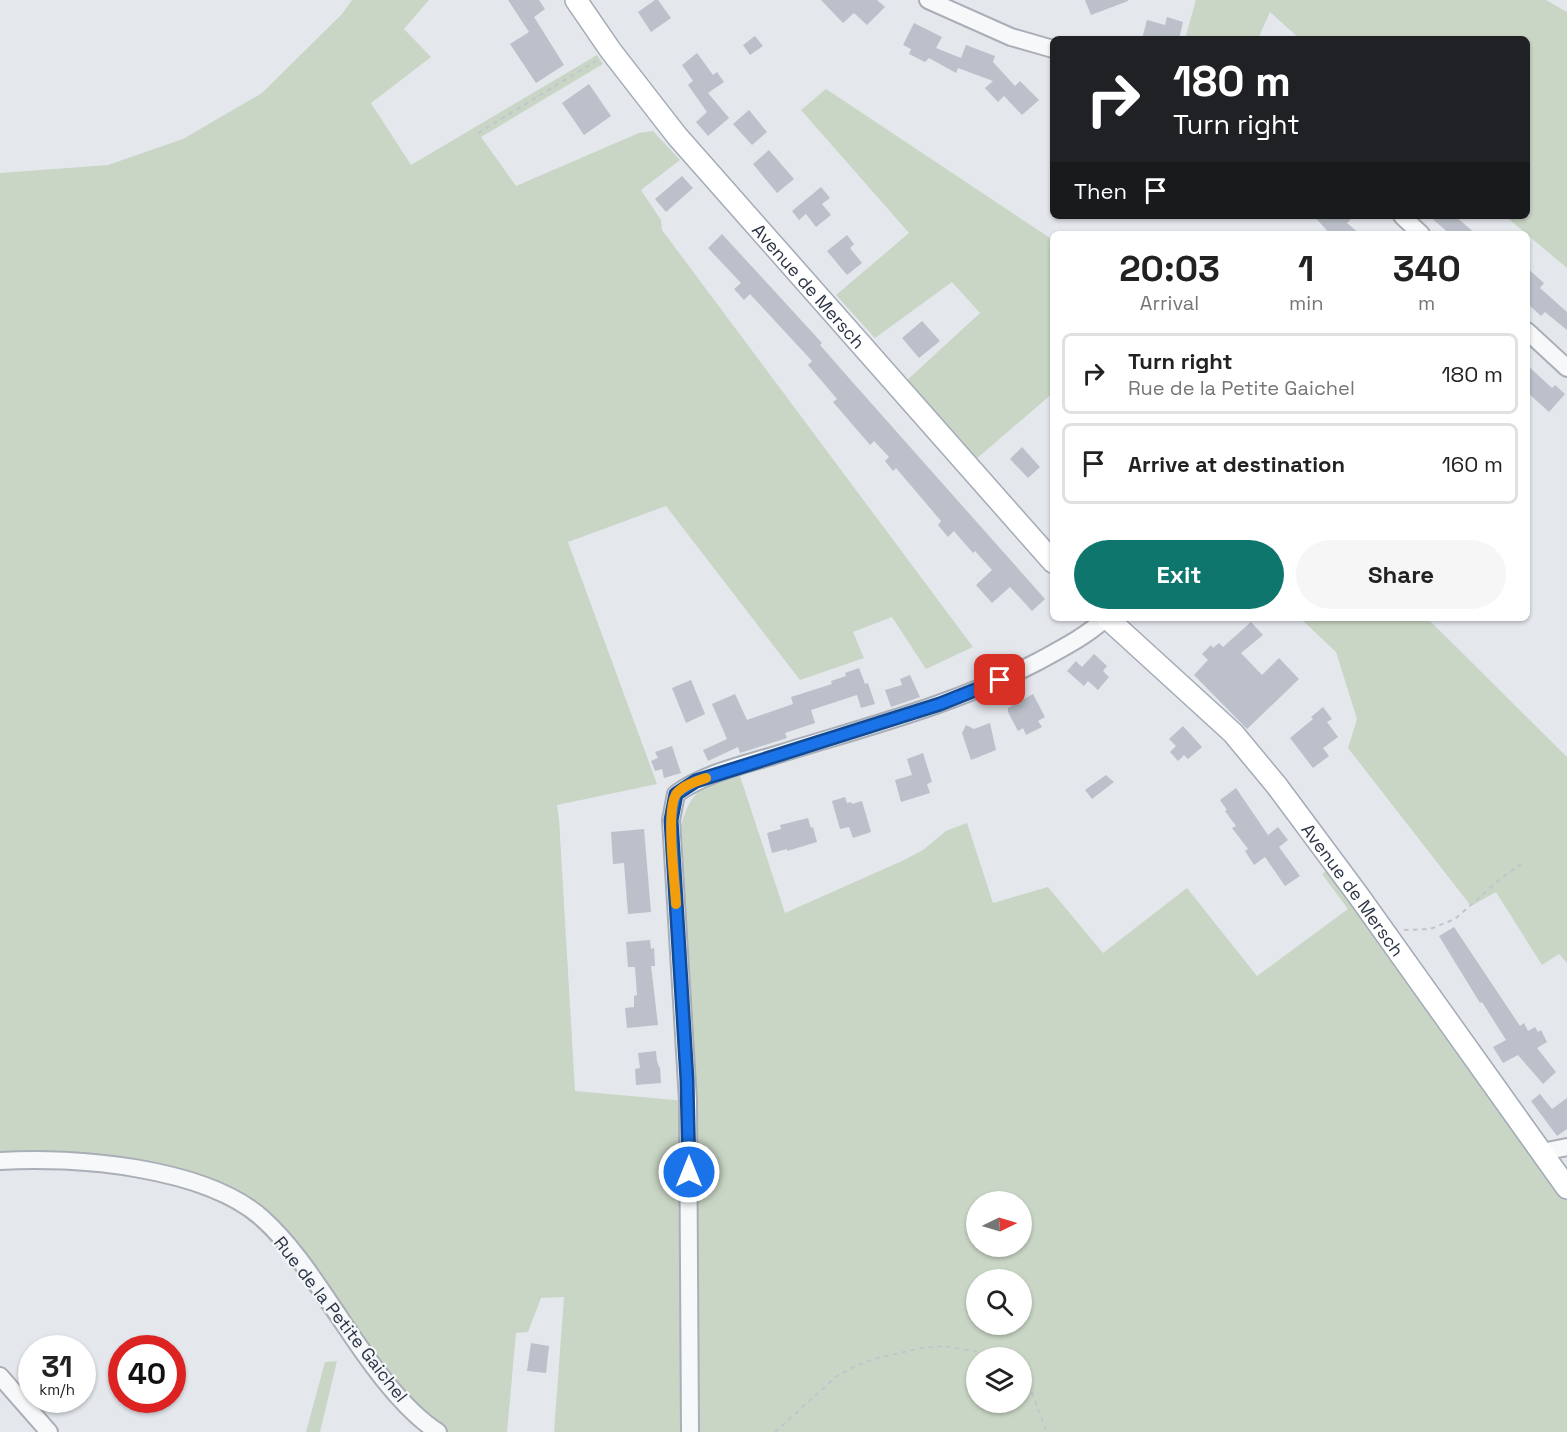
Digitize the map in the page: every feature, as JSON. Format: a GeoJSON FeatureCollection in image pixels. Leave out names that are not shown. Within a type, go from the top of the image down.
{"type":"FeatureCollection","features":[{"type":"Feature","properties":{"kind":"main road","name":"Avenue de Mersch"},"geometry":{"type":"LineString","coordinates":[[576,0],[642,93],[714,179],[1050,559]]}},
{"type":"Feature","properties":{"kind":"main road","name":"Avenue de Mersch"},"geometry":{"type":"LineString","coordinates":[[1109,621],[1233,733],[1276,786],[1567,1188]]}},
{"type":"Feature","properties":{"kind":"street"},"geometry":{"type":"LineString","coordinates":[[928,0],[1011,37],[1050,48]]}},
{"type":"Feature","properties":{"kind":"street"},"geometry":{"type":"LineString","coordinates":[[1405,219],[1418,231]]}},
{"type":"Feature","properties":{"kind":"street"},"geometry":{"type":"LineString","coordinates":[[1530,334],[1567,368]]}},
{"type":"Feature","properties":{"kind":"street"},"geometry":{"type":"LineString","coordinates":[[690,1432],[688,1101],[671,820],[676,794],[696,781],[911,713],[984,687],[1071,644],[1091,632],[1103,621]]}},
{"type":"Feature","properties":{"kind":"street"},"geometry":{"type":"LineString","coordinates":[[1542,1152],[1567,1146]]}},
{"type":"Feature","properties":{"kind":"street","name":"Rue de la Petite Gaichel"},"geometry":{"type":"LineString","coordinates":[[0,1161],[66,1160],[119,1166],[182,1178],[226,1195],[261,1217],[301,1260],[354,1340],[399,1397],[438,1432]]}},
{"type":"Feature","properties":{"kind":"street"},"geometry":{"type":"LineString","coordinates":[[0,1376],[49,1432]]}},
{"type":"Feature","properties":{"kind":"path"},"geometry":{"type":"LineString","coordinates":[[478,133],[611,51]]}},
{"type":"Feature","properties":{"kind":"path"},"geometry":{"type":"LineString","coordinates":[[1383,931],[1430,929],[1455,919],[1498,880],[1525,861]]}},
{"type":"Feature","properties":{"kind":"path"},"geometry":{"type":"LineString","coordinates":[[775,1432],[837,1376],[857,1365],[880,1357],[922,1348],[944,1346],[966,1350]]}},
{"type":"Feature","properties":{"kind":"path"},"geometry":{"type":"LineString","coordinates":[[1032,1393],[1047,1432]]}},
{"type":"Feature","properties":{"kind":"green space"},"geometry":{"type":"Polygon","coordinates":[[[352,0],[429,0],[404,29],[431,57],[371,103],[411,165],[597,55],[603,64],[481,137],[516,186],[639,133],[653,131],[680,160],[641,190],[661,220],[662,230],[973,647],[926,669],[892,617],[853,632],[864,658],[800,680],[666,506],[568,542],[657,784],[557,805],[575,1091],[697,1102],[680,830],[689,805],[699,791],[739,773],[785,913],[902,861],[923,850],[946,831],[967,823],[993,903],[1048,887],[1103,953],[1187,888],[1257,976],[1348,909],[1322,874],[1335,865],[1567,1188],[1567,1432],[554,1432],[564,1297],[541,1298],[528,1332],[516,1333],[507,1432],[421,1432],[368,1373],[281,1254],[263,1233],[235,1211],[189,1191],[136,1177],[64,1167],[0,1169],[0,173],[108,165],[183,139],[262,93],[342,14],[352,0]]]}},
{"type":"Feature","properties":{"kind":"green space"},"geometry":{"type":"Polygon","coordinates":[[[1196,0],[1546,0],[1567,12],[1567,268],[1530,237],[1530,231],[1523,231],[1509,219],[1530,219],[1530,36],[1297,36],[1270,12],[1259,36],[1186,36],[1196,0]]]}},
{"type":"Feature","properties":{"kind":"green space"},"geometry":{"type":"Polygon","coordinates":[[[826,89],[1050,238],[1050,396],[975,460],[905,382],[980,313],[952,282],[875,338],[836,295],[909,233],[801,110],[826,89]]]}},
{"type":"Feature","properties":{"kind":"green space"},"geometry":{"type":"Polygon","coordinates":[[[1303,621],[1430,621],[1567,757],[1567,963],[1559,954],[1542,965],[1496,892],[1471,906],[1348,748],[1357,719],[1336,652],[1303,621]]]}},
{"type":"Feature","properties":{"kind":"green space"},"geometry":{"type":"Polygon","coordinates":[[[337,1361],[320,1432],[306,1432],[325,1362],[337,1361]]]}},
{"type":"Feature","properties":{"kind":"building"},"geometry":{"type":"Polygon","coordinates":[[[508,0],[539,0],[545,9],[534,17],[564,65],[536,83],[510,44],[529,32],[508,0]]]}},
{"type":"Feature","properties":{"kind":"building"},"geometry":{"type":"Polygon","coordinates":[[[658,0],[671,18],[651,32],[638,12],[658,0]]]}},
{"type":"Feature","properties":{"kind":"building"},"geometry":{"type":"Polygon","coordinates":[[[821,0],[877,0],[885,7],[867,25],[854,13],[843,23],[821,0]]]}},
{"type":"Feature","properties":{"kind":"building"},"geometry":{"type":"Polygon","coordinates":[[[1085,0],[1128,0],[1128,1],[1091,15],[1085,0]]]}},
{"type":"Feature","properties":{"kind":"building"},"geometry":{"type":"Polygon","coordinates":[[[1167,17],[1183,22],[1180,36],[1143,36],[1147,20],[1165,25],[1167,17]]]}},
{"type":"Feature","properties":{"kind":"building"},"geometry":{"type":"Polygon","coordinates":[[[914,23],[942,37],[936,48],[961,58],[966,45],[995,56],[993,62],[1015,86],[1020,81],[1039,100],[1022,115],[1004,96],[998,102],[985,88],[993,81],[958,68],[956,73],[929,58],[925,62],[909,54],[911,49],[903,45],[914,23]]]}},
{"type":"Feature","properties":{"kind":"building"},"geometry":{"type":"Polygon","coordinates":[[[755,36],[763,46],[750,55],[743,45],[755,36]]]}},
{"type":"Feature","properties":{"kind":"building"},"geometry":{"type":"Polygon","coordinates":[[[697,53],[713,75],[717,72],[724,82],[708,93],[729,118],[708,136],[696,122],[707,112],[688,85],[693,81],[682,65],[697,53]]]}},
{"type":"Feature","properties":{"kind":"building"},"geometry":{"type":"Polygon","coordinates":[[[589,84],[611,116],[584,135],[562,103],[589,84]]]}},
{"type":"Feature","properties":{"kind":"building"},"geometry":{"type":"Polygon","coordinates":[[[749,110],[767,132],[752,145],[733,124],[749,110]]]}},
{"type":"Feature","properties":{"kind":"building"},"geometry":{"type":"Polygon","coordinates":[[[769,150],[794,179],[777,193],[753,164],[769,150]]]}},
{"type":"Feature","properties":{"kind":"building"},"geometry":{"type":"Polygon","coordinates":[[[682,176],[693,188],[666,212],[655,199],[682,176]]]}},
{"type":"Feature","properties":{"kind":"building"},"geometry":{"type":"Polygon","coordinates":[[[821,187],[830,198],[822,204],[831,215],[816,227],[806,214],[799,220],[792,211],[821,187]]]}},
{"type":"Feature","properties":{"kind":"building"},"geometry":{"type":"Polygon","coordinates":[[[1317,219],[1351,219],[1347,223],[1356,231],[1327,231],[1317,219]]]}},
{"type":"Feature","properties":{"kind":"building"},"geometry":{"type":"Polygon","coordinates":[[[1432,219],[1458,219],[1472,231],[1446,231],[1432,219]]]}},
{"type":"Feature","properties":{"kind":"building"},"geometry":{"type":"Polygon","coordinates":[[[722,234],[822,343],[820,345],[1045,599],[1032,611],[1010,587],[992,603],[976,585],[992,570],[954,531],[948,537],[938,525],[941,521],[896,468],[893,471],[885,461],[889,457],[874,441],[870,445],[833,402],[837,399],[808,365],[812,361],[750,294],[744,300],[734,289],[741,283],[708,248],[722,234]]]}},
{"type":"Feature","properties":{"kind":"building"},"geometry":{"type":"Polygon","coordinates":[[[847,235],[854,244],[850,248],[862,263],[847,275],[827,251],[847,235]]]}},
{"type":"Feature","properties":{"kind":"building"},"geometry":{"type":"Polygon","coordinates":[[[1530,271],[1544,283],[1540,288],[1567,312],[1567,330],[1545,312],[1541,316],[1530,306],[1530,271]]]}},
{"type":"Feature","properties":{"kind":"building"},"geometry":{"type":"Polygon","coordinates":[[[922,321],[940,341],[919,358],[902,338],[922,321]]]}},
{"type":"Feature","properties":{"kind":"building"},"geometry":{"type":"Polygon","coordinates":[[[1530,368],[1552,388],[1555,385],[1565,394],[1549,412],[1530,395],[1530,368]]]}},
{"type":"Feature","properties":{"kind":"building"},"geometry":{"type":"Polygon","coordinates":[[[1022,447],[1040,467],[1028,478],[1010,459],[1022,447]]]}},
{"type":"Feature","properties":{"kind":"building"},"geometry":{"type":"Polygon","coordinates":[[[1251,622],[1263,635],[1241,653],[1262,675],[1279,658],[1299,679],[1247,729],[1194,675],[1208,660],[1202,654],[1211,645],[1213,648],[1219,643],[1223,647],[1251,622]]]}},
{"type":"Feature","properties":{"kind":"building"},"geometry":{"type":"Polygon","coordinates":[[[1094,654],[1107,666],[1103,671],[1109,677],[1098,690],[1088,681],[1084,686],[1067,671],[1076,661],[1082,667],[1094,654]]]}},
{"type":"Feature","properties":{"kind":"building"},"geometry":{"type":"Polygon","coordinates":[[[859,668],[865,684],[868,683],[875,704],[861,708],[857,695],[811,710],[815,723],[785,733],[787,738],[740,753],[738,747],[708,761],[703,750],[727,739],[712,704],[735,694],[747,720],[793,704],[791,697],[832,684],[831,681],[859,668]]]}},
{"type":"Feature","properties":{"kind":"building"},"geometry":{"type":"Polygon","coordinates":[[[910,675],[920,697],[891,707],[885,690],[902,685],[900,679],[910,675]]]}},
{"type":"Feature","properties":{"kind":"building"},"geometry":{"type":"Polygon","coordinates":[[[691,680],[705,714],[686,723],[672,688],[691,680]]]}},
{"type":"Feature","properties":{"kind":"building"},"geometry":{"type":"Polygon","coordinates":[[[1033,694],[1045,717],[1038,721],[1042,727],[1026,735],[1023,728],[1018,731],[1008,708],[1033,694]]]}},
{"type":"Feature","properties":{"kind":"building"},"geometry":{"type":"Polygon","coordinates":[[[1323,707],[1332,719],[1327,722],[1338,737],[1323,748],[1329,756],[1313,768],[1290,738],[1313,719],[1311,717],[1323,707]]]}},
{"type":"Feature","properties":{"kind":"building"},"geometry":{"type":"Polygon","coordinates":[[[990,723],[996,750],[971,760],[962,733],[966,725],[974,729],[990,723]]]}},
{"type":"Feature","properties":{"kind":"building"},"geometry":{"type":"Polygon","coordinates":[[[1183,726],[1202,747],[1188,759],[1184,755],[1178,761],[1170,752],[1176,746],[1169,739],[1183,726]]]}},
{"type":"Feature","properties":{"kind":"building"},"geometry":{"type":"Polygon","coordinates":[[[672,746],[681,773],[664,778],[662,769],[655,771],[651,761],[658,758],[655,752],[672,746]]]}},
{"type":"Feature","properties":{"kind":"building"},"geometry":{"type":"Polygon","coordinates":[[[923,753],[932,782],[927,784],[930,793],[901,802],[895,780],[912,775],[907,759],[923,753]]]}},
{"type":"Feature","properties":{"kind":"building"},"geometry":{"type":"Polygon","coordinates":[[[1106,775],[1114,782],[1092,799],[1085,790],[1106,775]]]}},
{"type":"Feature","properties":{"kind":"building"},"geometry":{"type":"Polygon","coordinates":[[[1236,788],[1268,835],[1278,827],[1288,840],[1279,847],[1300,876],[1285,886],[1265,857],[1254,865],[1245,851],[1248,849],[1232,828],[1236,826],[1220,800],[1236,788]]]}},
{"type":"Feature","properties":{"kind":"building"},"geometry":{"type":"Polygon","coordinates":[[[845,797],[847,803],[862,801],[871,832],[853,838],[849,827],[840,829],[832,801],[845,797]]]}},
{"type":"Feature","properties":{"kind":"building"},"geometry":{"type":"Polygon","coordinates":[[[808,818],[817,842],[772,853],[767,833],[781,829],[780,825],[808,818]]]}},
{"type":"Feature","properties":{"kind":"building"},"geometry":{"type":"Polygon","coordinates":[[[644,829],[651,912],[628,914],[624,863],[613,864],[611,832],[644,829]]]}},
{"type":"Feature","properties":{"kind":"building"},"geometry":{"type":"Polygon","coordinates":[[[1454,927],[1520,1026],[1524,1023],[1528,1031],[1535,1027],[1538,1032],[1541,1030],[1547,1042],[1537,1048],[1556,1072],[1543,1084],[1518,1055],[1503,1063],[1493,1047],[1506,1040],[1482,1002],[1480,1003],[1439,936],[1454,927]]]}},
{"type":"Feature","properties":{"kind":"building"},"geometry":{"type":"Polygon","coordinates":[[[650,940],[651,949],[654,948],[655,966],[651,966],[658,1025],[627,1028],[625,1008],[634,1007],[634,996],[637,995],[635,967],[628,967],[626,942],[650,940]]]}},
{"type":"Feature","properties":{"kind":"building"},"geometry":{"type":"Polygon","coordinates":[[[656,1051],[661,1083],[636,1085],[635,1069],[640,1068],[638,1053],[656,1051]]]}},
{"type":"Feature","properties":{"kind":"building"},"geometry":{"type":"Polygon","coordinates":[[[1540,1094],[1552,1109],[1567,1098],[1567,1129],[1557,1136],[1531,1101],[1540,1094]]]}},
{"type":"Feature","properties":{"kind":"building"},"geometry":{"type":"Polygon","coordinates":[[[531,1343],[549,1346],[546,1373],[527,1371],[531,1343]]]}},
{"type":"Feature","properties":{"kind":"slow traffic"},"geometry":{"type":"LineString","coordinates":[[676,904],[672,805],[676,794],[696,781],[706,778]]}},
{"type":"Feature","properties":{"kind":"route"},"geometry":{"type":"LineString","coordinates":[[689,1172],[684,1017],[671,820],[672,805],[676,794],[696,781],[940,704],[1000,680]]}}]}
